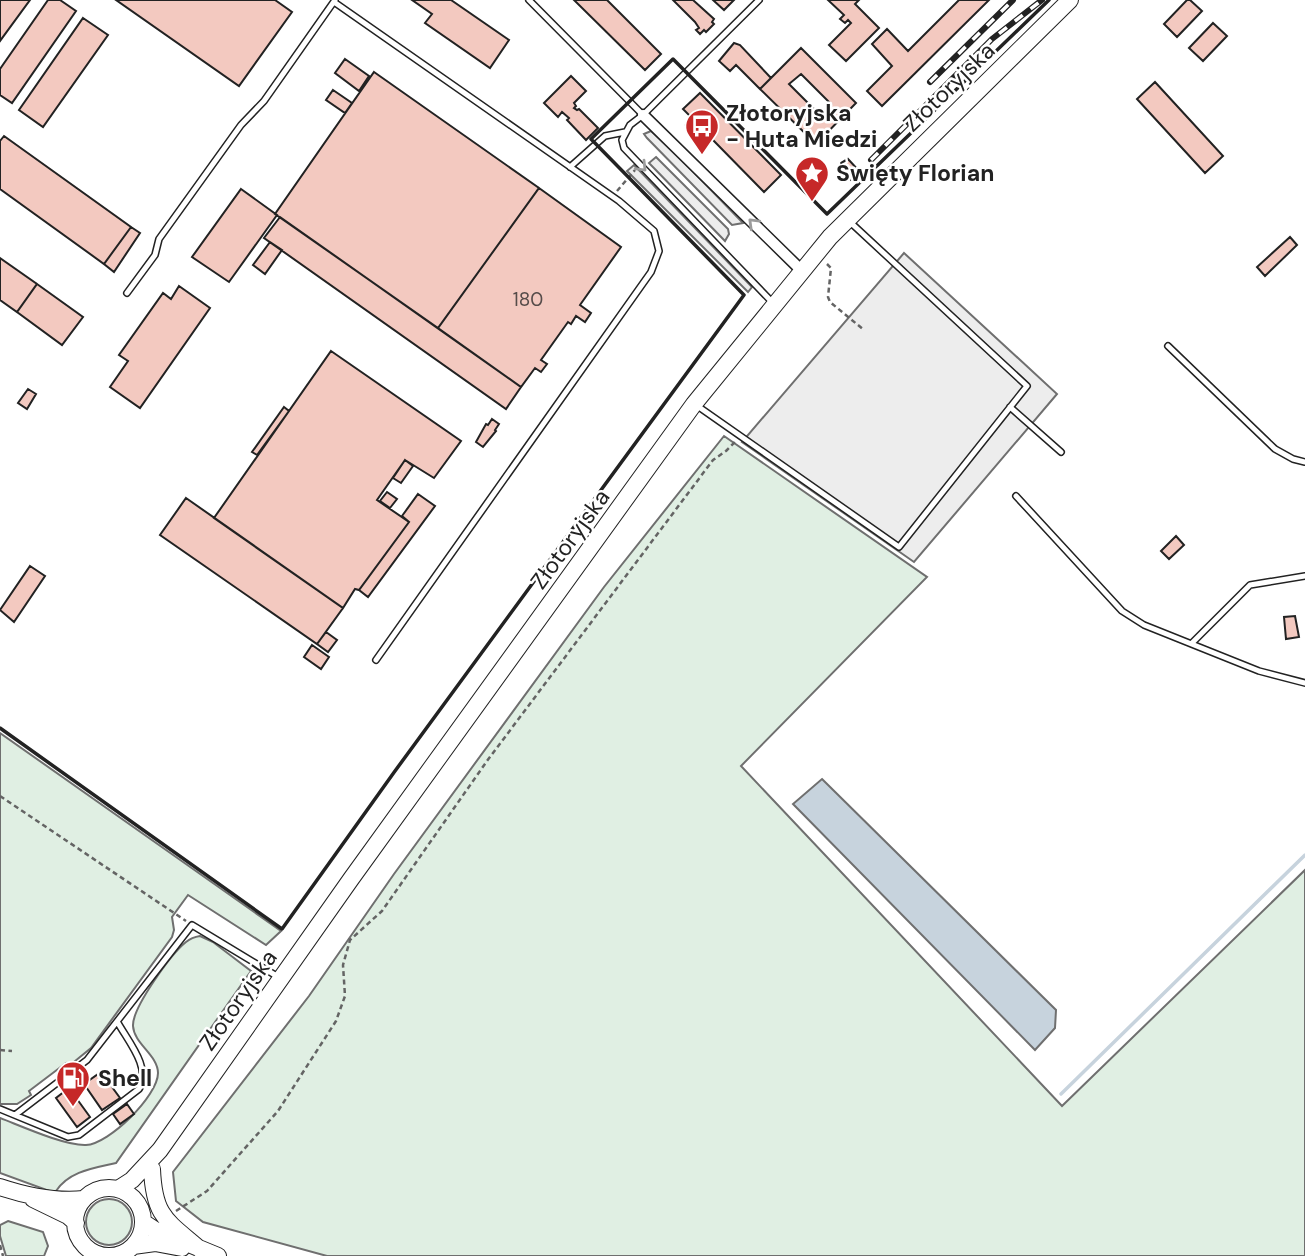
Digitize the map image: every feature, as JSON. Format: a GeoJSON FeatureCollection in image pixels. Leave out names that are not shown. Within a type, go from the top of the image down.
{"type":"FeatureCollection","features":[{"type":"Feature","properties":{"kind":"main road","name":"Złotoryjska"},"geometry":{"type":"LineString","coordinates":[[118,1189],[132,1180],[160,1150],[694,404],[801,271],[847,220],[1070,0]]}},
{"type":"Feature","properties":{"kind":"main road","name":"Złotoryjska"},"geometry":{"type":"LineString","coordinates":[[138,1205],[142,1187],[160,1150]]}},
{"type":"Feature","properties":{"kind":"main road"},"geometry":{"type":"LineString","coordinates":[[152,1169],[158,1209],[166,1219],[210,1254]]}},
{"type":"Feature","properties":{"kind":"main road"},"geometry":{"type":"LineString","coordinates":[[0,1187],[28,1196],[68,1216],[76,1223]]}},
{"type":"Feature","properties":{"kind":"main road"},"geometry":{"type":"LineString","coordinates":[[28,1196],[84,1199],[102,1189],[118,1189],[132,1196],[143,1222],[141,1233],[133,1246]]}},
{"type":"Feature","properties":{"kind":"main road"},"geometry":{"type":"LineString","coordinates":[[84,1199],[77,1210],[79,1249],[88,1248],[99,1255],[119,1254],[133,1246],[155,1243],[210,1254]]}},
{"type":"Feature","properties":{"kind":"main road"},"geometry":{"type":"LineString","coordinates":[[143,1222],[210,1254]]}},
{"type":"Feature","properties":{"kind":"street"},"geometry":{"type":"LineString","coordinates":[[643,116],[801,271]]}},
{"type":"Feature","properties":{"kind":"lane"},"geometry":{"type":"LineString","coordinates":[[529,0],[643,116]]}},
{"type":"Feature","properties":{"kind":"lane"},"geometry":{"type":"LineString","coordinates":[[759,0],[625,132],[622,141],[624,148],[775,306]]}},
{"type":"Feature","properties":{"kind":"lane"},"geometry":{"type":"LineString","coordinates":[[127,293],[155,255],[159,239],[241,125],[264,101],[334,1],[619,201],[654,231],[659,251],[651,272],[376,660]]}},
{"type":"Feature","properties":{"kind":"lane"},"geometry":{"type":"LineString","coordinates":[[570,167],[605,136],[625,132]]}},
{"type":"Feature","properties":{"kind":"lane"},"geometry":{"type":"LineString","coordinates":[[694,404],[899,547],[1027,386],[847,220]]}},
{"type":"Feature","properties":{"kind":"lane"},"geometry":{"type":"LineString","coordinates":[[1168,346],[1275,449],[1305,462]]}},
{"type":"Feature","properties":{"kind":"lane"},"geometry":{"type":"LineString","coordinates":[[1010,407],[1061,452]]}},
{"type":"Feature","properties":{"kind":"lane"},"geometry":{"type":"LineString","coordinates":[[1016,496],[1122,611],[1143,625],[1259,671],[1305,683]]}},
{"type":"Feature","properties":{"kind":"lane"},"geometry":{"type":"LineString","coordinates":[[1192,643],[1250,585],[1305,576]]}},
{"type":"Feature","properties":{"kind":"lane"},"geometry":{"type":"LineString","coordinates":[[15,1115],[87,1060],[192,925],[281,979]]}},
{"type":"Feature","properties":{"kind":"lane"},"geometry":{"type":"LineString","coordinates":[[0,1109],[68,1137],[75,1137],[139,1089],[144,1082],[144,1072],[118,1023]]}},
{"type":"Feature","properties":{"kind":"path"},"geometry":{"type":"LineString","coordinates":[[617,191],[635,170]]}},
{"type":"Feature","properties":{"kind":"path"},"geometry":{"type":"LineString","coordinates":[[825,262],[831,268],[828,296],[830,302],[864,330]]}},
{"type":"Feature","properties":{"kind":"path"},"geometry":{"type":"LineString","coordinates":[[174,1213],[207,1191],[278,1111],[336,1021],[345,996],[343,965],[350,940],[382,911],[487,761],[713,460],[726,451],[738,436]]}},
{"type":"Feature","properties":{"kind":"path"},"geometry":{"type":"LineString","coordinates":[[0,796],[192,925]]}},
{"type":"Feature","properties":{"kind":"path"},"geometry":{"type":"LineString","coordinates":[[0,1050],[12,1051]]}},
{"type":"Feature","properties":{"kind":"path"},"geometry":{"type":"LineString","coordinates":[[0,1245],[3,1256]]}},
{"type":"Feature","properties":{"kind":"green space"},"geometry":{"type":"Polygon","coordinates":[[[724,436],[927,577],[741,766],[1062,1106],[1305,870],[1305,1256],[327,1256],[203,1222],[176,1201],[173,1172],[309,996],[394,874],[604,587],[724,436]]]}},
{"type":"Feature","properties":{"kind":"green space"},"geometry":{"type":"Polygon","coordinates":[[[0,733],[281,931],[266,945],[188,895],[172,917],[172,937],[91,1048],[69,1066],[66,1063],[29,1091],[31,1095],[17,1104],[0,1104],[0,733]]]}},
{"type":"Feature","properties":{"kind":"green space"},"geometry":{"type":"Polygon","coordinates":[[[200,936],[213,942],[251,971],[116,1163],[75,1175],[52,1192],[0,1173],[0,1118],[55,1139],[86,1145],[107,1137],[141,1106],[156,1083],[158,1073],[154,1061],[134,1032],[134,1018],[145,995],[179,948],[200,936]]]}},
{"type":"Feature","properties":{"kind":"green space"},"geometry":{"type":"Polygon","coordinates":[[[109,1199],[125,1206],[132,1222],[125,1238],[109,1245],[93,1238],[86,1222],[93,1206],[109,1199]]]}},
{"type":"Feature","properties":{"kind":"green space"},"geometry":{"type":"Polygon","coordinates":[[[8,1221],[43,1232],[48,1246],[44,1256],[6,1256],[0,1225],[8,1221]]]}},
{"type":"Feature","properties":{"kind":"shaded area"},"geometry":{"type":"Polygon","coordinates":[[[651,131],[743,223],[732,225],[644,134],[651,131]]]}},
{"type":"Feature","properties":{"kind":"shaded area"},"geometry":{"type":"Polygon","coordinates":[[[656,157],[728,229],[729,234],[725,241],[649,163],[656,157]]]}},
{"type":"Feature","properties":{"kind":"shaded area"},"geometry":{"type":"Polygon","coordinates":[[[634,165],[752,287],[748,292],[627,171],[634,165]]]}},
{"type":"Feature","properties":{"kind":"shaded area"},"geometry":{"type":"Polygon","coordinates":[[[904,253],[1057,394],[914,562],[742,442],[904,253]]]}},
{"type":"Feature","properties":{"kind":"shaded area"},"geometry":{"type":"Polygon","coordinates":[[[822,779],[1056,1010],[1055,1028],[1035,1050],[793,804],[822,779]]]}},
{"type":"Feature","properties":{"kind":"building"},"geometry":{"type":"Polygon","coordinates":[[[0,0],[30,0],[0,41],[0,0]]]}},
{"type":"Feature","properties":{"kind":"building"},"geometry":{"type":"Polygon","coordinates":[[[48,0],[60,0],[76,11],[12,103],[0,95],[0,69],[48,0]]]}},
{"type":"Feature","properties":{"kind":"building"},"geometry":{"type":"Polygon","coordinates":[[[116,0],[275,0],[292,12],[239,86],[116,0]]]}},
{"type":"Feature","properties":{"kind":"building"},"geometry":{"type":"Polygon","coordinates":[[[412,0],[451,0],[509,40],[490,68],[425,23],[432,14],[412,0]]]}},
{"type":"Feature","properties":{"kind":"building"},"geometry":{"type":"Polygon","coordinates":[[[574,0],[607,0],[661,54],[645,70],[574,0]]]}},
{"type":"Feature","properties":{"kind":"building"},"geometry":{"type":"Polygon","coordinates":[[[673,0],[693,0],[714,19],[714,24],[700,34],[696,30],[699,28],[695,22],[673,0]]]}},
{"type":"Feature","properties":{"kind":"building"},"geometry":{"type":"Polygon","coordinates":[[[713,0],[734,0],[724,10],[713,0]]]}},
{"type":"Feature","properties":{"kind":"building"},"geometry":{"type":"Polygon","coordinates":[[[828,0],[859,0],[855,4],[879,28],[846,61],[829,45],[851,23],[840,19],[844,15],[828,0]]]}},
{"type":"Feature","properties":{"kind":"building"},"geometry":{"type":"Polygon","coordinates":[[[959,0],[989,0],[882,106],[867,91],[892,66],[872,44],[887,29],[908,51],[959,0]]]}},
{"type":"Feature","properties":{"kind":"building"},"geometry":{"type":"Polygon","coordinates":[[[1187,0],[1202,11],[1177,37],[1164,24],[1187,0]]]}},
{"type":"Feature","properties":{"kind":"building"},"geometry":{"type":"Polygon","coordinates":[[[83,18],[108,35],[43,127],[19,110],[83,18]]]}},
{"type":"Feature","properties":{"kind":"building"},"geometry":{"type":"Polygon","coordinates":[[[1213,23],[1227,36],[1203,61],[1189,48],[1213,23]]]}},
{"type":"Feature","properties":{"kind":"building"},"geometry":{"type":"Polygon","coordinates":[[[734,43],[740,45],[771,78],[760,89],[736,65],[730,71],[719,61],[734,43]]]}},
{"type":"Feature","properties":{"kind":"building"},"geometry":{"type":"Polygon","coordinates":[[[801,48],[856,103],[816,144],[760,89],[801,48]],[[801,74],[789,84],[820,115],[831,104],[801,74]]]}},
{"type":"Feature","properties":{"kind":"building"},"geometry":{"type":"Polygon","coordinates":[[[345,59],[369,76],[359,91],[335,73],[345,59]]]}},
{"type":"Feature","properties":{"kind":"building"},"geometry":{"type":"Polygon","coordinates":[[[374,72],[539,188],[438,328],[275,214],[374,72]]]}},
{"type":"Feature","properties":{"kind":"building"},"geometry":{"type":"Polygon","coordinates":[[[571,76],[586,91],[574,103],[574,108],[579,109],[598,128],[586,140],[567,120],[569,118],[562,112],[558,117],[544,103],[571,76]]]}},
{"type":"Feature","properties":{"kind":"building"},"geometry":{"type":"Polygon","coordinates":[[[1155,82],[1223,156],[1205,173],[1137,99],[1155,82]]]}},
{"type":"Feature","properties":{"kind":"building"},"geometry":{"type":"Polygon","coordinates":[[[333,90],[352,103],[345,113],[326,100],[333,90]]]}},
{"type":"Feature","properties":{"kind":"building"},"geometry":{"type":"Polygon","coordinates":[[[700,93],[781,175],[764,192],[711,138],[705,144],[686,125],[692,118],[683,109],[700,93]]]}},
{"type":"Feature","properties":{"kind":"building"},"geometry":{"type":"Polygon","coordinates":[[[4,136],[131,227],[104,264],[0,189],[0,141],[4,136]]]}},
{"type":"Feature","properties":{"kind":"building"},"geometry":{"type":"Polygon","coordinates":[[[848,159],[860,172],[851,180],[839,168],[848,159]]]}},
{"type":"Feature","properties":{"kind":"building"},"geometry":{"type":"Polygon","coordinates":[[[539,188],[621,247],[580,305],[591,313],[585,322],[576,316],[571,324],[568,322],[541,360],[547,364],[541,372],[535,368],[521,387],[438,328],[539,188]]]}},
{"type":"Feature","properties":{"kind":"building"},"geometry":{"type":"Polygon","coordinates":[[[241,189],[277,215],[229,282],[192,257],[241,189]]]}},
{"type":"Feature","properties":{"kind":"building"},"geometry":{"type":"Polygon","coordinates":[[[280,217],[521,387],[506,409],[264,238],[280,217]]]}},
{"type":"Feature","properties":{"kind":"building"},"geometry":{"type":"Polygon","coordinates":[[[131,227],[140,233],[114,272],[104,264],[131,227]]]}},
{"type":"Feature","properties":{"kind":"building"},"geometry":{"type":"Polygon","coordinates":[[[1290,237],[1297,245],[1265,276],[1257,267],[1290,237]]]}},
{"type":"Feature","properties":{"kind":"building"},"geometry":{"type":"Polygon","coordinates":[[[270,242],[282,250],[265,274],[253,265],[270,242]]]}},
{"type":"Feature","properties":{"kind":"building"},"geometry":{"type":"Polygon","coordinates":[[[0,258],[37,284],[17,312],[0,300],[0,258]]]}},
{"type":"Feature","properties":{"kind":"building"},"geometry":{"type":"Polygon","coordinates":[[[37,284],[83,317],[62,345],[17,312],[37,284]]]}},
{"type":"Feature","properties":{"kind":"building"},"geometry":{"type":"Polygon","coordinates":[[[179,286],[210,308],[140,408],[110,387],[128,361],[119,355],[163,293],[171,299],[179,286]]]}},
{"type":"Feature","properties":{"kind":"building"},"geometry":{"type":"Polygon","coordinates":[[[331,351],[461,441],[434,478],[405,460],[377,500],[409,522],[343,608],[214,518],[331,351]]]}},
{"type":"Feature","properties":{"kind":"building"},"geometry":{"type":"Polygon","coordinates":[[[28,389],[36,394],[27,409],[18,403],[28,389]]]}},
{"type":"Feature","properties":{"kind":"building"},"geometry":{"type":"Polygon","coordinates":[[[284,407],[289,411],[257,455],[252,452],[284,407]]]}},
{"type":"Feature","properties":{"kind":"building"},"geometry":{"type":"Polygon","coordinates":[[[492,419],[499,424],[483,447],[476,442],[492,419]]]}},
{"type":"Feature","properties":{"kind":"building"},"geometry":{"type":"Polygon","coordinates":[[[405,460],[413,466],[401,483],[393,478],[405,460]]]}},
{"type":"Feature","properties":{"kind":"building"},"geometry":{"type":"Polygon","coordinates":[[[387,492],[397,499],[390,508],[380,501],[387,492]]]}},
{"type":"Feature","properties":{"kind":"building"},"geometry":{"type":"Polygon","coordinates":[[[418,494],[435,506],[368,597],[359,590],[409,522],[402,516],[418,494]]]}},
{"type":"Feature","properties":{"kind":"building"},"geometry":{"type":"Polygon","coordinates":[[[186,498],[343,608],[317,644],[160,535],[186,498]]]}},
{"type":"Feature","properties":{"kind":"building"},"geometry":{"type":"Polygon","coordinates":[[[1176,536],[1184,545],[1169,559],[1161,551],[1176,536]]]}},
{"type":"Feature","properties":{"kind":"building"},"geometry":{"type":"Polygon","coordinates":[[[30,566],[45,576],[14,622],[0,610],[30,566]]]}},
{"type":"Feature","properties":{"kind":"building"},"geometry":{"type":"Polygon","coordinates":[[[1295,616],[1299,637],[1286,639],[1284,617],[1295,616]]]}},
{"type":"Feature","properties":{"kind":"building"},"geometry":{"type":"Polygon","coordinates":[[[326,632],[337,640],[328,652],[317,644],[326,632]]]}},
{"type":"Feature","properties":{"kind":"building"},"geometry":{"type":"Polygon","coordinates":[[[312,645],[329,657],[321,669],[304,657],[312,645]]]}},
{"type":"Feature","properties":{"kind":"building"},"geometry":{"type":"Polygon","coordinates":[[[101,1072],[120,1098],[102,1110],[84,1084],[101,1072]]]}},
{"type":"Feature","properties":{"kind":"building","name":"Shell"},"geometry":{"type":"Polygon","coordinates":[[[69,1088],[90,1117],[77,1127],[56,1098],[69,1088]]]}},
{"type":"Feature","properties":{"kind":"building"},"geometry":{"type":"Polygon","coordinates":[[[127,1104],[134,1114],[120,1124],[113,1114],[127,1104]]]}},
{"type":"Feature","properties":{"kind":"waterway"},"geometry":{"type":"LineString","coordinates":[[1061,1094],[1305,855]]}},
{"type":"Feature","properties":{"kind":"railway"},"geometry":{"type":"LineString","coordinates":[[930,82],[1013,0]]}},
{"type":"Feature","properties":{"kind":"railway"},"geometry":{"type":"LineString","coordinates":[[871,160],[992,39],[1042,0]]}},
{"type":"Feature","properties":{"kind":"wall"},"geometry":{"type":"LineString","coordinates":[[0,728],[282,929],[744,295],[591,139],[673,59],[827,214],[1049,0]]}},
{"type":"Feature","properties":{"kind":"place","name":"Złotoryjska - Huta Miedzi"},"geometry":{"type":"Point","coordinates":[702,156]}},
{"type":"Feature","properties":{"kind":"place","name":"Święty Florian"},"geometry":{"type":"Point","coordinates":[812,203]}},
{"type":"Feature","properties":{"kind":"place","name":"Shell"},"geometry":{"type":"Point","coordinates":[73,1108]}}]}
